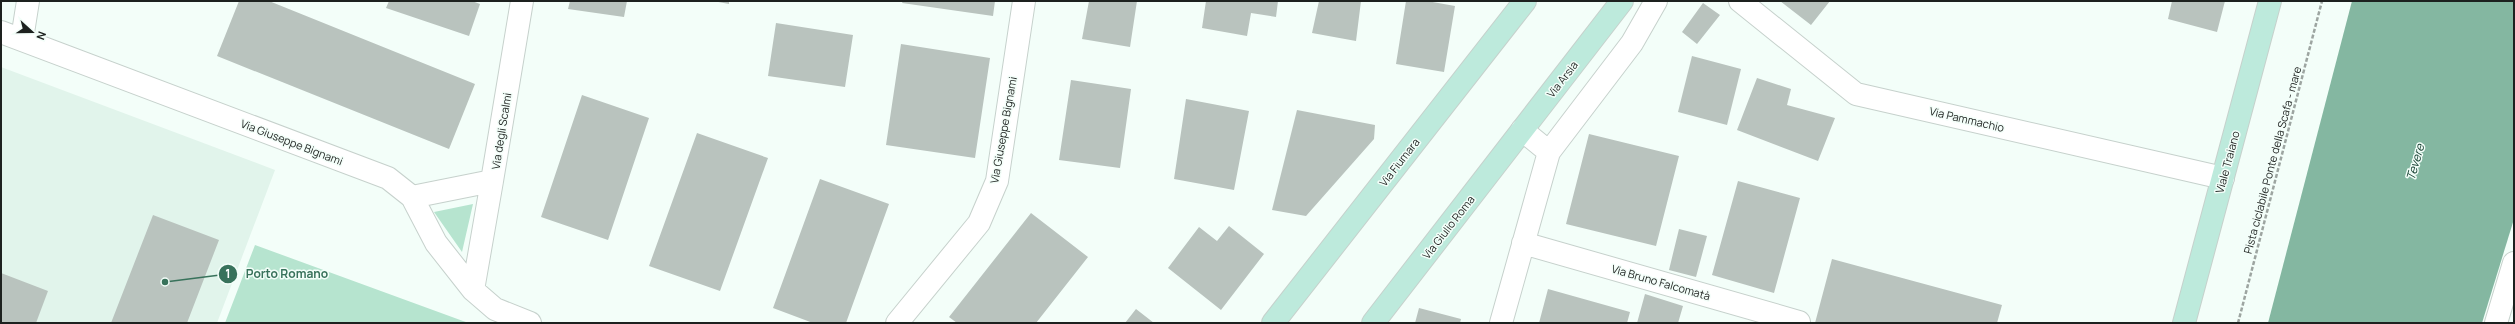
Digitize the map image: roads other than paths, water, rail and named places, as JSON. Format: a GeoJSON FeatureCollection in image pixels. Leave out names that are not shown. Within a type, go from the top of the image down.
{"type":"FeatureCollection","features":[{"type":"Feature","properties":{"kind":"street"},"geometry":{"type":"LineString","coordinates":[[22,39],[28,1]]}},
{"type":"Feature","properties":{"kind":"street","name":"Via degli Scalmi"},"geometry":{"type":"LineString","coordinates":[[412,197],[492,181],[522,1]]}},
{"type":"Feature","properties":{"kind":"street","name":"Via Giuseppe Bignami"},"geometry":{"type":"LineString","coordinates":[[897,323],[979,223],[997,181],[1024,1]]}},
{"type":"Feature","properties":{"kind":"street","name":"Via Fiumara"},"geometry":{"type":"LineString","coordinates":[[1273,323],[1525,1]]}},
{"type":"Feature","properties":{"kind":"street","name":"Via Arsia"},"geometry":{"type":"LineString","coordinates":[[1522,130],[1622,1]]}},
{"type":"Feature","properties":{"kind":"street"},"geometry":{"type":"LineString","coordinates":[[1501,323],[1549,152],[1632,43],[1656,1]]}},
{"type":"Feature","properties":{"kind":"street","name":"Via Pammachio"},"geometry":{"type":"LineString","coordinates":[[1740,1],[1856,94],[2223,178]]}},
{"type":"Feature","properties":{"kind":"street","name":"Viale Traiano"},"geometry":{"type":"LineString","coordinates":[[2184,323],[2270,1]]}},
{"type":"Feature","properties":{"kind":"street","name":"Via Giuseppe Bignami"},"geometry":{"type":"LineString","coordinates":[[1,32],[388,178],[412,197],[436,243],[473,290],[496,309],[530,323]]}},
{"type":"Feature","properties":{"kind":"street"},"geometry":{"type":"LineString","coordinates":[[1522,130],[1549,152]]}},
{"type":"Feature","properties":{"kind":"street","name":"Via Giulio Roma"},"geometry":{"type":"LineString","coordinates":[[1373,323],[1522,130]]}},
{"type":"Feature","properties":{"kind":"street"},"geometry":{"type":"LineString","coordinates":[[473,290],[492,181]]}},
{"type":"Feature","properties":{"kind":"street","name":"Via Bruno Falcomatà"},"geometry":{"type":"LineString","coordinates":[[1523,243],[1799,322]]}},
{"type":"Feature","properties":{"kind":"street"},"geometry":{"type":"LineString","coordinates":[[2496,323],[2514,263]]}},
{"type":"Feature","properties":{"kind":"water","name":"Tevere"},"geometry":{"type":"Polygon","coordinates":[[[2352,1],[2514,1],[2514,219],[2482,323],[2268,323],[2352,1]]]}},
{"type":"Feature","properties":{"kind":"place","name":"Porto Romano"},"geometry":{"type":"Point","coordinates":[165,282]}}]}
